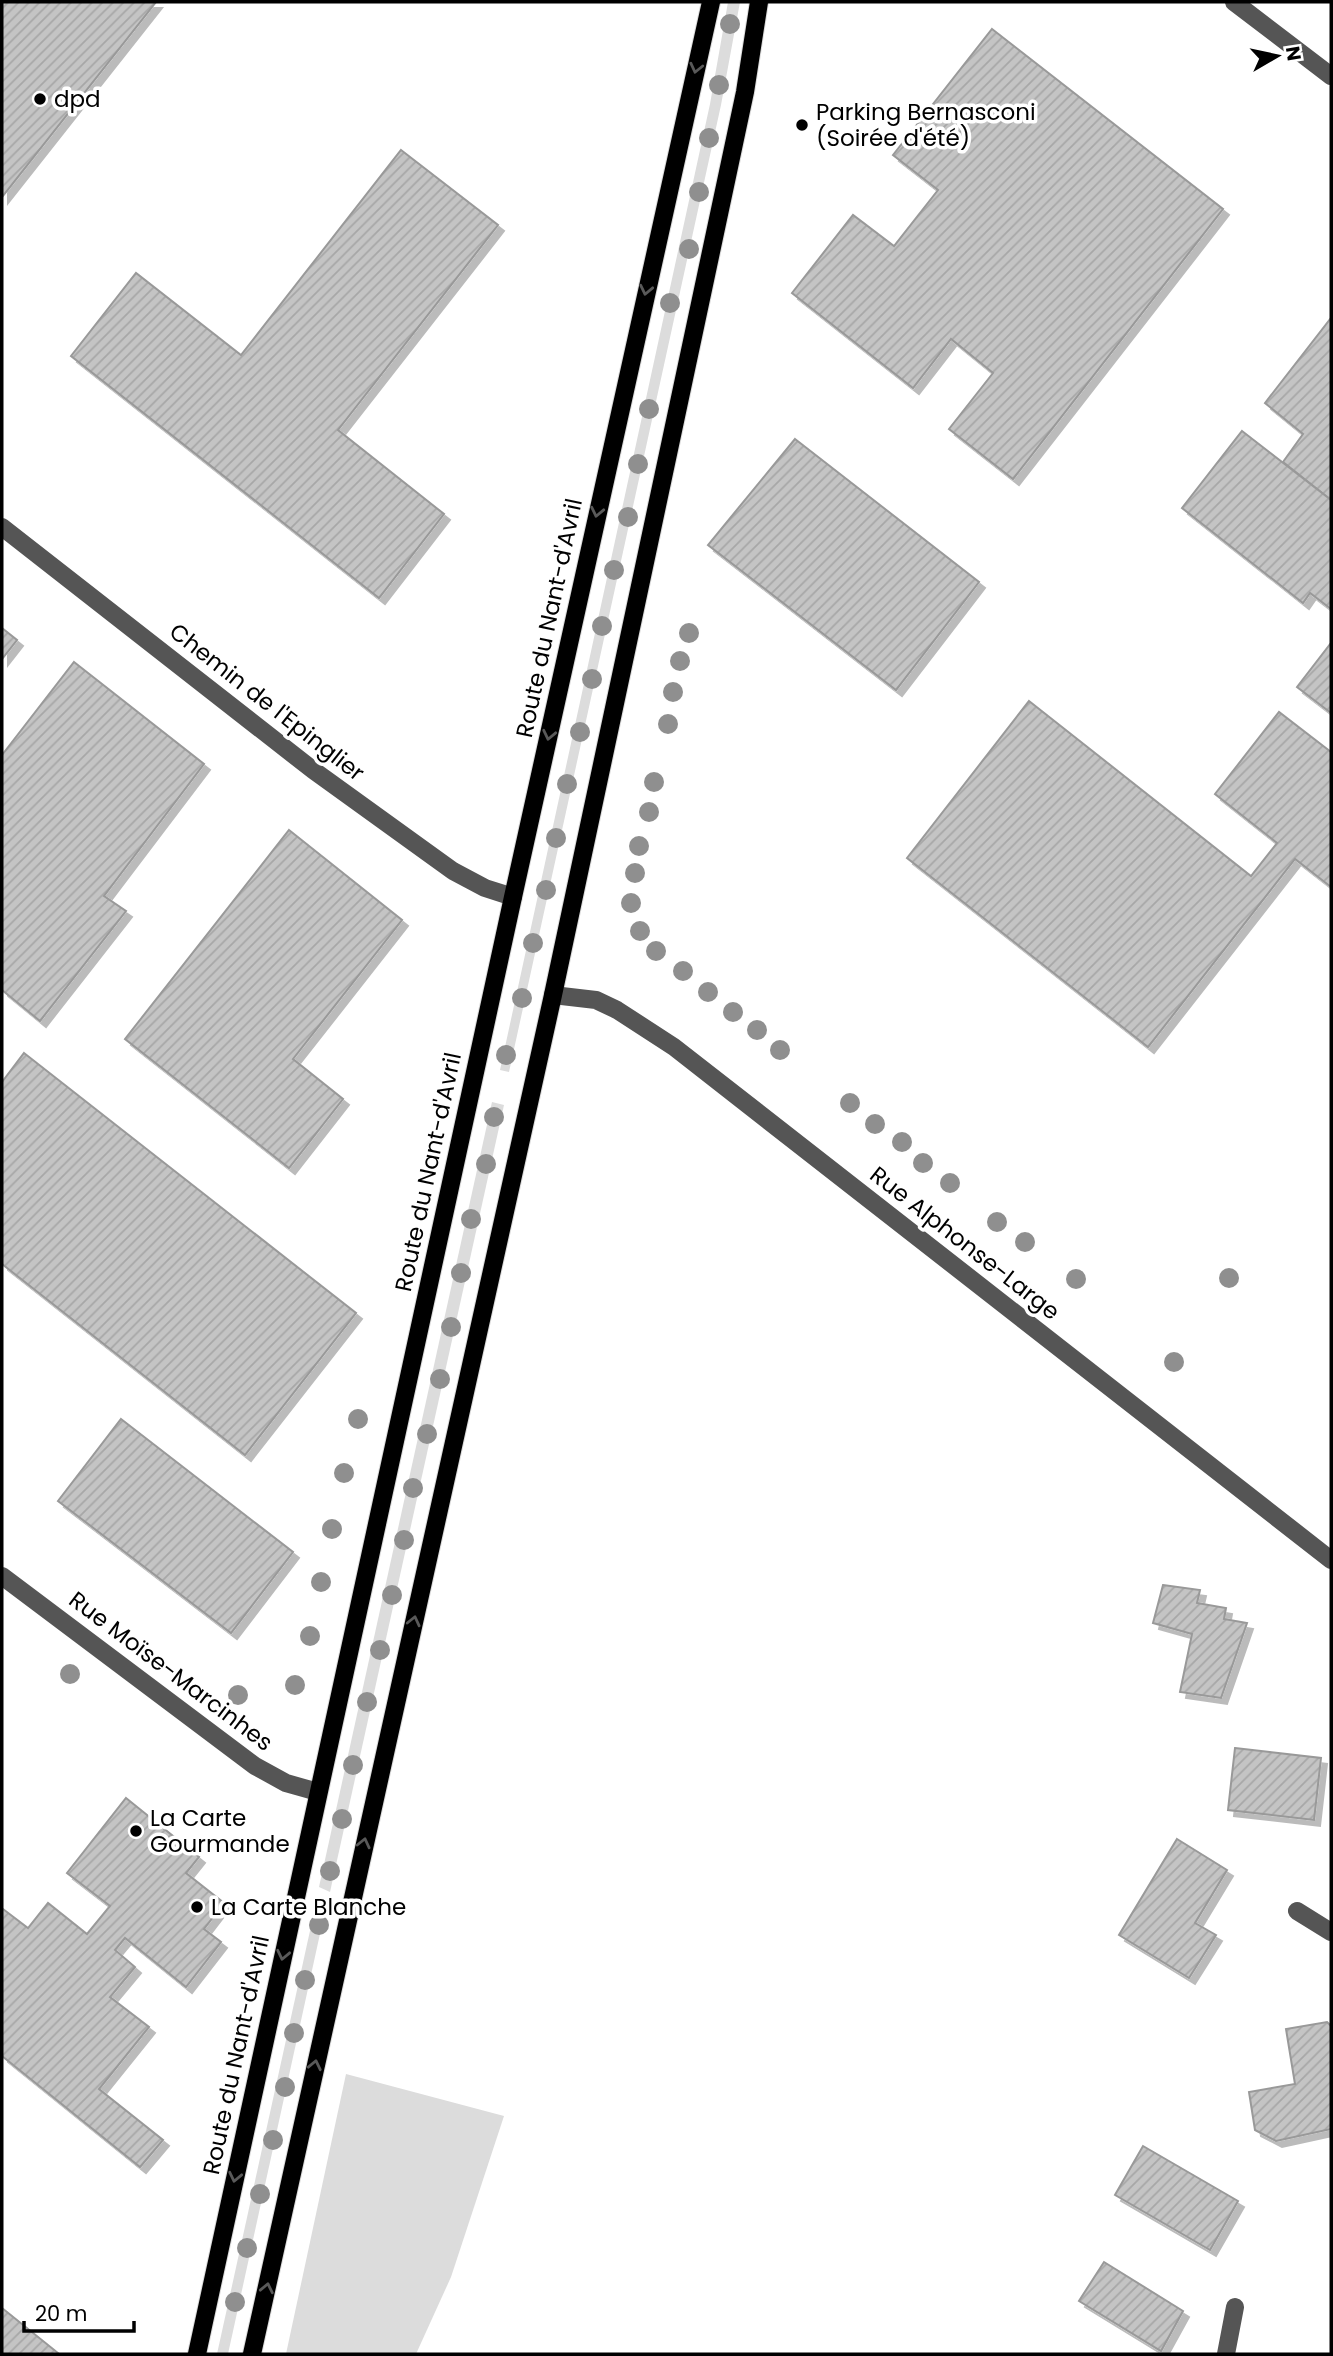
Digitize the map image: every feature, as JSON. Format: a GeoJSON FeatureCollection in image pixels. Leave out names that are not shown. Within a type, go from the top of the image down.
{"type":"FeatureCollection","features":[{"type":"Feature","properties":{"kind":"main road","name":"Route du Nant-d'Avril"},"geometry":{"type":"LineString","coordinates":[[197,2354],[513,897],[711,2]]}},
{"type":"Feature","properties":{"kind":"main road"},"geometry":{"type":"LineString","coordinates":[[252,2354],[553,995],[746,92],[759,2]]}},
{"type":"Feature","properties":{"kind":"street"},"geometry":{"type":"LineString","coordinates":[[1234,2],[1331,76]]}},
{"type":"Feature","properties":{"kind":"street","name":"Chemin de l'Epinglier"},"geometry":{"type":"LineString","coordinates":[[2,527],[303,762],[386,823],[453,871],[485,888],[513,897]]}},
{"type":"Feature","properties":{"kind":"street","name":"Rue Alphonse-Large"},"geometry":{"type":"LineString","coordinates":[[553,995],[596,1000],[617,1010],[674,1047],[1331,1560]]}},
{"type":"Feature","properties":{"kind":"street","name":"Rue Moïse-Marcinhes"},"geometry":{"type":"LineString","coordinates":[[2,1576],[255,1766],[286,1783],[318,1792]]}},
{"type":"Feature","properties":{"kind":"street"},"geometry":{"type":"LineString","coordinates":[[1297,1911],[1331,1932]]}},
{"type":"Feature","properties":{"kind":"street"},"geometry":{"type":"LineString","coordinates":[[1226,2354],[1235,2307]]}},
{"type":"Feature","properties":{"kind":"shaded area"},"geometry":{"type":"Polygon","coordinates":[[[728,2],[740,2],[721,105],[509,1072],[500,1070],[710,104],[728,2]]]}},
{"type":"Feature","properties":{"kind":"shaded area"},"geometry":{"type":"Polygon","coordinates":[[[492,1102],[504,1105],[330,1892],[319,1887],[492,1102]]]}},
{"type":"Feature","properties":{"kind":"shaded area"},"geometry":{"type":"Polygon","coordinates":[[[315,1908],[325,1911],[228,2354],[217,2354],[315,1908]]]}},
{"type":"Feature","properties":{"kind":"shaded area"},"geometry":{"type":"Polygon","coordinates":[[[346,2074],[504,2116],[451,2277],[416,2354],[286,2354],[346,2074]]]}},
{"type":"Feature","properties":{"kind":"building","name":"dpd"},"geometry":{"type":"Polygon","coordinates":[[[2,2],[156,2],[2,197],[2,2]]]}},
{"type":"Feature","properties":{"kind":"building"},"geometry":{"type":"Polygon","coordinates":[[[992,29],[1223,209],[1013,479],[949,429],[993,373],[951,339],[913,388],[792,293],[853,215],[894,246],[938,190],[893,155],[992,29]]]}},
{"type":"Feature","properties":{"kind":"building"},"geometry":{"type":"Polygon","coordinates":[[[401,150],[498,225],[338,430],[444,514],[379,598],[71,356],[136,273],[241,355],[401,150]]]}},
{"type":"Feature","properties":{"kind":"building"},"geometry":{"type":"Polygon","coordinates":[[[1331,318],[1331,500],[1283,462],[1303,434],[1265,403],[1331,318]]]}},
{"type":"Feature","properties":{"kind":"building"},"geometry":{"type":"Polygon","coordinates":[[[1242,431],[1331,500],[1331,609],[1310,593],[1303,603],[1182,508],[1242,431]]]}},
{"type":"Feature","properties":{"kind":"building"},"geometry":{"type":"Polygon","coordinates":[[[795,439],[979,582],[896,690],[708,545],[795,439]]]}},
{"type":"Feature","properties":{"kind":"building"},"geometry":{"type":"Polygon","coordinates":[[[2,628],[17,640],[2,659],[2,628]]]}},
{"type":"Feature","properties":{"kind":"building"},"geometry":{"type":"Polygon","coordinates":[[[1331,643],[1331,713],[1297,687],[1331,643]]]}},
{"type":"Feature","properties":{"kind":"building"},"geometry":{"type":"Polygon","coordinates":[[[74,662],[204,764],[104,896],[126,911],[40,1021],[2,990],[2,755],[74,662]]]}},
{"type":"Feature","properties":{"kind":"building"},"geometry":{"type":"Polygon","coordinates":[[[1029,701],[1251,876],[1277,843],[1215,794],[1279,712],[1331,752],[1331,887],[1295,859],[1148,1047],[907,858],[1029,701]]]}},
{"type":"Feature","properties":{"kind":"building"},"geometry":{"type":"Polygon","coordinates":[[[289,830],[402,920],[293,1059],[343,1099],[289,1168],[125,1039],[289,830]]]}},
{"type":"Feature","properties":{"kind":"building"},"geometry":{"type":"Polygon","coordinates":[[[24,1053],[356,1313],[245,1455],[2,1264],[2,1082],[24,1053]]]}},
{"type":"Feature","properties":{"kind":"building"},"geometry":{"type":"Polygon","coordinates":[[[121,1419],[293,1552],[231,1633],[58,1501],[121,1419]]]}},
{"type":"Feature","properties":{"kind":"building"},"geometry":{"type":"Polygon","coordinates":[[[1163,1585],[1200,1590],[1197,1603],[1226,1608],[1224,1619],[1247,1623],[1221,1698],[1180,1692],[1192,1634],[1153,1623],[1163,1585]]]}},
{"type":"Feature","properties":{"kind":"building"},"geometry":{"type":"Polygon","coordinates":[[[1235,1748],[1321,1758],[1314,1820],[1228,1810],[1235,1748]]]}},
{"type":"Feature","properties":{"kind":"building"},"geometry":{"type":"Polygon","coordinates":[[[126,1798],[199,1857],[186,1873],[224,1903],[204,1929],[221,1942],[186,1987],[125,1938],[115,1950],[135,1967],[110,1997],[149,2027],[99,2089],[163,2140],[140,2167],[2,2056],[2,1910],[28,1928],[48,1903],[87,1934],[110,1906],[67,1873],[126,1798]]]}},
{"type":"Feature","properties":{"kind":"building"},"geometry":{"type":"Polygon","coordinates":[[[1177,1839],[1227,1870],[1195,1923],[1216,1935],[1189,1978],[1119,1935],[1177,1839]]]}},
{"type":"Feature","properties":{"kind":"building"},"geometry":{"type":"Polygon","coordinates":[[[1327,2022],[1331,2026],[1331,2129],[1276,2141],[1255,2130],[1249,2092],[1295,2084],[1286,2029],[1327,2022]]]}},
{"type":"Feature","properties":{"kind":"building"},"geometry":{"type":"Polygon","coordinates":[[[1143,2146],[1238,2201],[1210,2250],[1115,2195],[1143,2146]]]}},
{"type":"Feature","properties":{"kind":"building"},"geometry":{"type":"Polygon","coordinates":[[[1104,2262],[1183,2311],[1161,2351],[1079,2301],[1104,2262]]]}},
{"type":"Feature","properties":{"kind":"building"},"geometry":{"type":"Polygon","coordinates":[[[2,2308],[58,2353],[2,2354],[2,2308]]]}},
{"type":"Feature","properties":{"kind":"place","name":"dpd"},"geometry":{"type":"Point","coordinates":[40,99]}},
{"type":"Feature","properties":{"kind":"place","name":"Parking Bernasconi (Soirée d'été)"},"geometry":{"type":"Point","coordinates":[802,125]}},
{"type":"Feature","properties":{"kind":"place","name":"La Carte Gourmande"},"geometry":{"type":"Point","coordinates":[136,1831]}},
{"type":"Feature","properties":{"kind":"place","name":"La Carte Blanche"},"geometry":{"type":"Point","coordinates":[197,1907]}}]}
